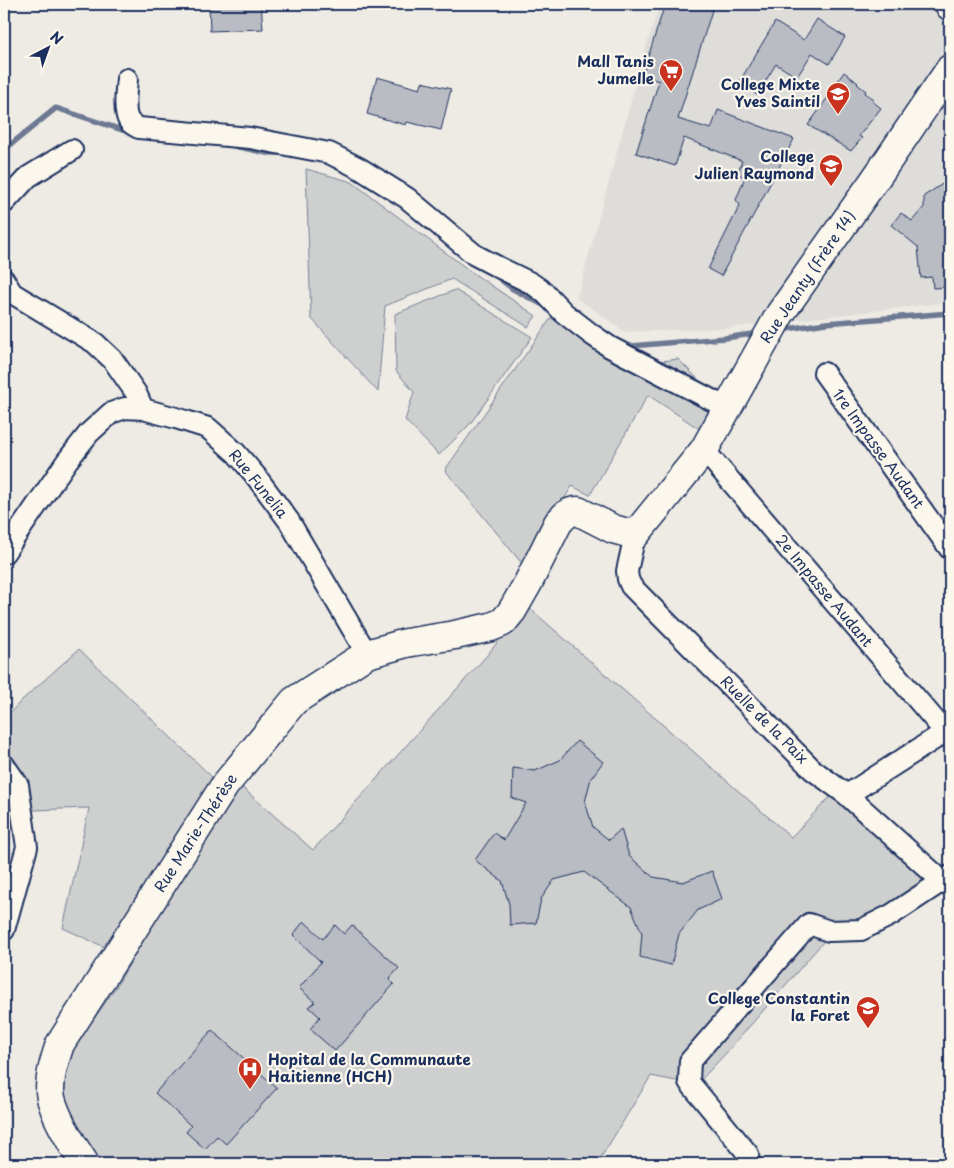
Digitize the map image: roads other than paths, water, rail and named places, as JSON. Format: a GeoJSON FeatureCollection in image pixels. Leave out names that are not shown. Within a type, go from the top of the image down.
{"type":"FeatureCollection","features":[{"type":"Feature","properties":{"kind":"street","name":"Rue Jeanty (Frère 14)"},"geometry":{"type":"LineString","coordinates":[[635,535],[704,450],[780,314],[950,69]]}},
{"type":"Feature","properties":{"kind":"street"},"geometry":{"type":"LineString","coordinates":[[127,79],[127,118],[134,126],[250,138],[329,153],[359,168],[407,198],[476,255],[531,283],[544,292],[564,313],[610,347],[727,408]]}},
{"type":"Feature","properties":{"kind":"street"},"geometry":{"type":"LineString","coordinates":[[4,203],[28,177],[72,150]]}},
{"type":"Feature","properties":{"kind":"street"},"geometry":{"type":"LineString","coordinates":[[4,280],[12,293],[96,343],[113,360],[136,393],[143,409]]}},
{"type":"Feature","properties":{"kind":"street","name":"1re Impasse Audant"},"geometry":{"type":"LineString","coordinates":[[824,374],[950,550]]}},
{"type":"Feature","properties":{"kind":"street","name":"Rue Funelia"},"geometry":{"type":"LineString","coordinates":[[4,552],[67,461],[89,433],[111,414],[124,408],[143,409],[208,428],[236,453],[289,521],[367,654]]}},
{"type":"Feature","properties":{"kind":"street","name":"2e Impasse Audant"},"geometry":{"type":"LineString","coordinates":[[704,450],[947,730]]}},
{"type":"Feature","properties":{"kind":"street","name":"Rue Marie-Thérèse"},"geometry":{"type":"LineString","coordinates":[[85,1164],[74,1149],[55,1112],[50,1092],[52,1071],[60,1044],[225,785],[294,702],[367,654],[406,642],[491,628],[503,622],[512,612],[558,523],[565,515],[573,511],[578,511],[613,529],[635,535]]}},
{"type":"Feature","properties":{"kind":"street","name":"Ruelle de la Paix"},"geometry":{"type":"LineString","coordinates":[[635,535],[627,571],[631,586],[813,770],[847,795],[946,878]]}},
{"type":"Feature","properties":{"kind":"street"},"geometry":{"type":"LineString","coordinates":[[847,795],[947,730]]}},
{"type":"Feature","properties":{"kind":"street"},"geometry":{"type":"LineString","coordinates":[[4,765],[18,784],[27,846],[4,930]]}},
{"type":"Feature","properties":{"kind":"street"},"geometry":{"type":"LineString","coordinates":[[748,1164],[748,1154],[688,1082],[690,1061],[809,924],[829,931],[861,930],[890,915],[946,878]]}},
{"type":"Feature","properties":{"kind":"waterway"},"geometry":{"type":"LineString","coordinates":[[4,150],[56,108],[122,130],[131,131]]}},
{"type":"Feature","properties":{"kind":"waterway"},"geometry":{"type":"LineString","coordinates":[[234,146],[267,153],[282,153]]}},
{"type":"Feature","properties":{"kind":"waterway"},"geometry":{"type":"LineString","coordinates":[[495,275],[513,289],[549,308]]}},
{"type":"Feature","properties":{"kind":"waterway"},"geometry":{"type":"LineString","coordinates":[[781,330],[826,323],[950,313]]}},
{"type":"Feature","properties":{"kind":"waterway"},"geometry":{"type":"LineString","coordinates":[[622,343],[631,346],[725,338],[759,333]]}},
{"type":"Feature","properties":{"kind":"place","name":"Mall Tanis Jumelle"},"geometry":{"type":"Point","coordinates":[671,92]}},
{"type":"Feature","properties":{"kind":"place","name":"College Mixte Yves Saintil"},"geometry":{"type":"Point","coordinates":[838,115]}},
{"type":"Feature","properties":{"kind":"place","name":"College Julien Raymond"},"geometry":{"type":"Point","coordinates":[831,187]}},
{"type":"Feature","properties":{"kind":"place","name":"College Constantin la Foret"},"geometry":{"type":"Point","coordinates":[868,1029]}},
{"type":"Feature","properties":{"kind":"place","name":"Hopital de la Communaute Haitienne (HCH)"},"geometry":{"type":"Point","coordinates":[250,1090]}}]}
